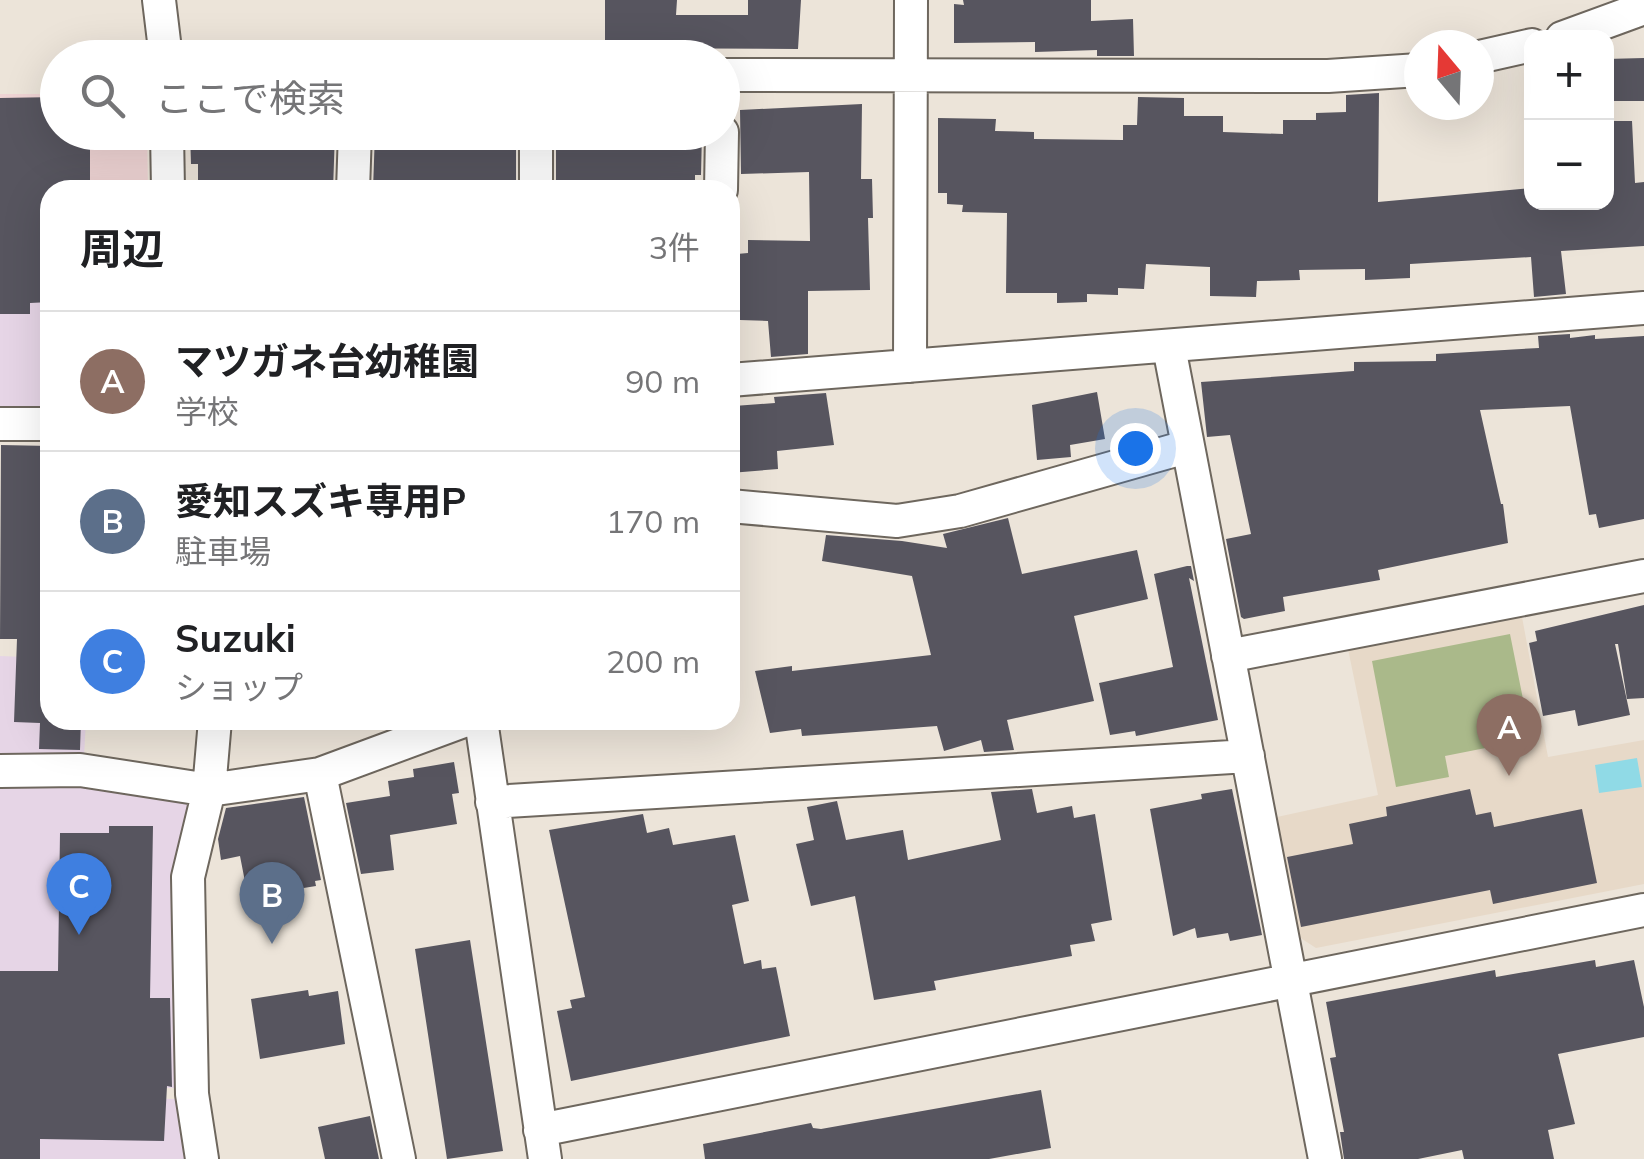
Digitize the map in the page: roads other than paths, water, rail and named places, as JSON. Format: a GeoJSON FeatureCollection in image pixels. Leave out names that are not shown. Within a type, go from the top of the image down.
{"type":"FeatureCollection","features":[{"type":"Feature","properties":{"kind":"street"},"geometry":{"type":"LineString","coordinates":[[159,0],[164,40]]}},
{"type":"Feature","properties":{"kind":"street"},"geometry":{"type":"LineString","coordinates":[[910,366],[912,0]]}},
{"type":"Feature","properties":{"kind":"street"},"geometry":{"type":"LineString","coordinates":[[1584,30],[1644,8]]}},
{"type":"Feature","properties":{"kind":"street"},"geometry":{"type":"LineString","coordinates":[[1494,54],[1524,47]]}},
{"type":"Feature","properties":{"kind":"street"},"geometry":{"type":"LineString","coordinates":[[740,74],[1328,76],[1404,71]]}},
{"type":"Feature","properties":{"kind":"street"},"geometry":{"type":"LineString","coordinates":[[168,150],[168,180]]}},
{"type":"Feature","properties":{"kind":"street"},"geometry":{"type":"LineString","coordinates":[[354,180],[355,150]]}},
{"type":"Feature","properties":{"kind":"street"},"geometry":{"type":"LineString","coordinates":[[536,150],[536,180]]}},
{"type":"Feature","properties":{"kind":"street"},"geometry":{"type":"LineString","coordinates":[[721,180],[722,150]]}},
{"type":"Feature","properties":{"kind":"street"},"geometry":{"type":"LineString","coordinates":[[740,379],[1644,308]]}},
{"type":"Feature","properties":{"kind":"street"},"geometry":{"type":"LineString","coordinates":[[1170,347],[1186,447],[1325,1159]]}},
{"type":"Feature","properties":{"kind":"street"},"geometry":{"type":"LineString","coordinates":[[0,424],[40,424]]}},
{"type":"Feature","properties":{"kind":"street"},"geometry":{"type":"LineString","coordinates":[[740,507],[896,522],[960,512],[1186,447]]}},
{"type":"Feature","properties":{"kind":"street"},"geometry":{"type":"LineString","coordinates":[[1228,656],[1644,576]]}},
{"type":"Feature","properties":{"kind":"street"},"geometry":{"type":"LineString","coordinates":[[202,1159],[192,1094],[188,877],[209,790],[214,730]]}},
{"type":"Feature","properties":{"kind":"street"},"geometry":{"type":"LineString","coordinates":[[0,771],[80,770],[209,790],[320,774],[439,730]]}},
{"type":"Feature","properties":{"kind":"street"},"geometry":{"type":"LineString","coordinates":[[483,730],[542,1144],[1290,980],[1644,910]]}},
{"type":"Feature","properties":{"kind":"street"},"geometry":{"type":"LineString","coordinates":[[492,802],[1248,756]]}},
{"type":"Feature","properties":{"kind":"street"},"geometry":{"type":"LineString","coordinates":[[320,774],[398,1159]]}},
{"type":"Feature","properties":{"kind":"water"},"geometry":{"type":"Polygon","coordinates":[[[1637,758],[1642,787],[1599,793],[1595,765],[1637,758]]]}},
{"type":"Feature","properties":{"kind":"place","name":"マツガネ台幼稚園"},"geometry":{"type":"Point","coordinates":[1509,776]}},
{"type":"Feature","properties":{"kind":"place","name":"Suzuki"},"geometry":{"type":"Point","coordinates":[79,935]}},
{"type":"Feature","properties":{"kind":"place","name":"愛知スズキ専用P"},"geometry":{"type":"Point","coordinates":[272,944]}}]}
